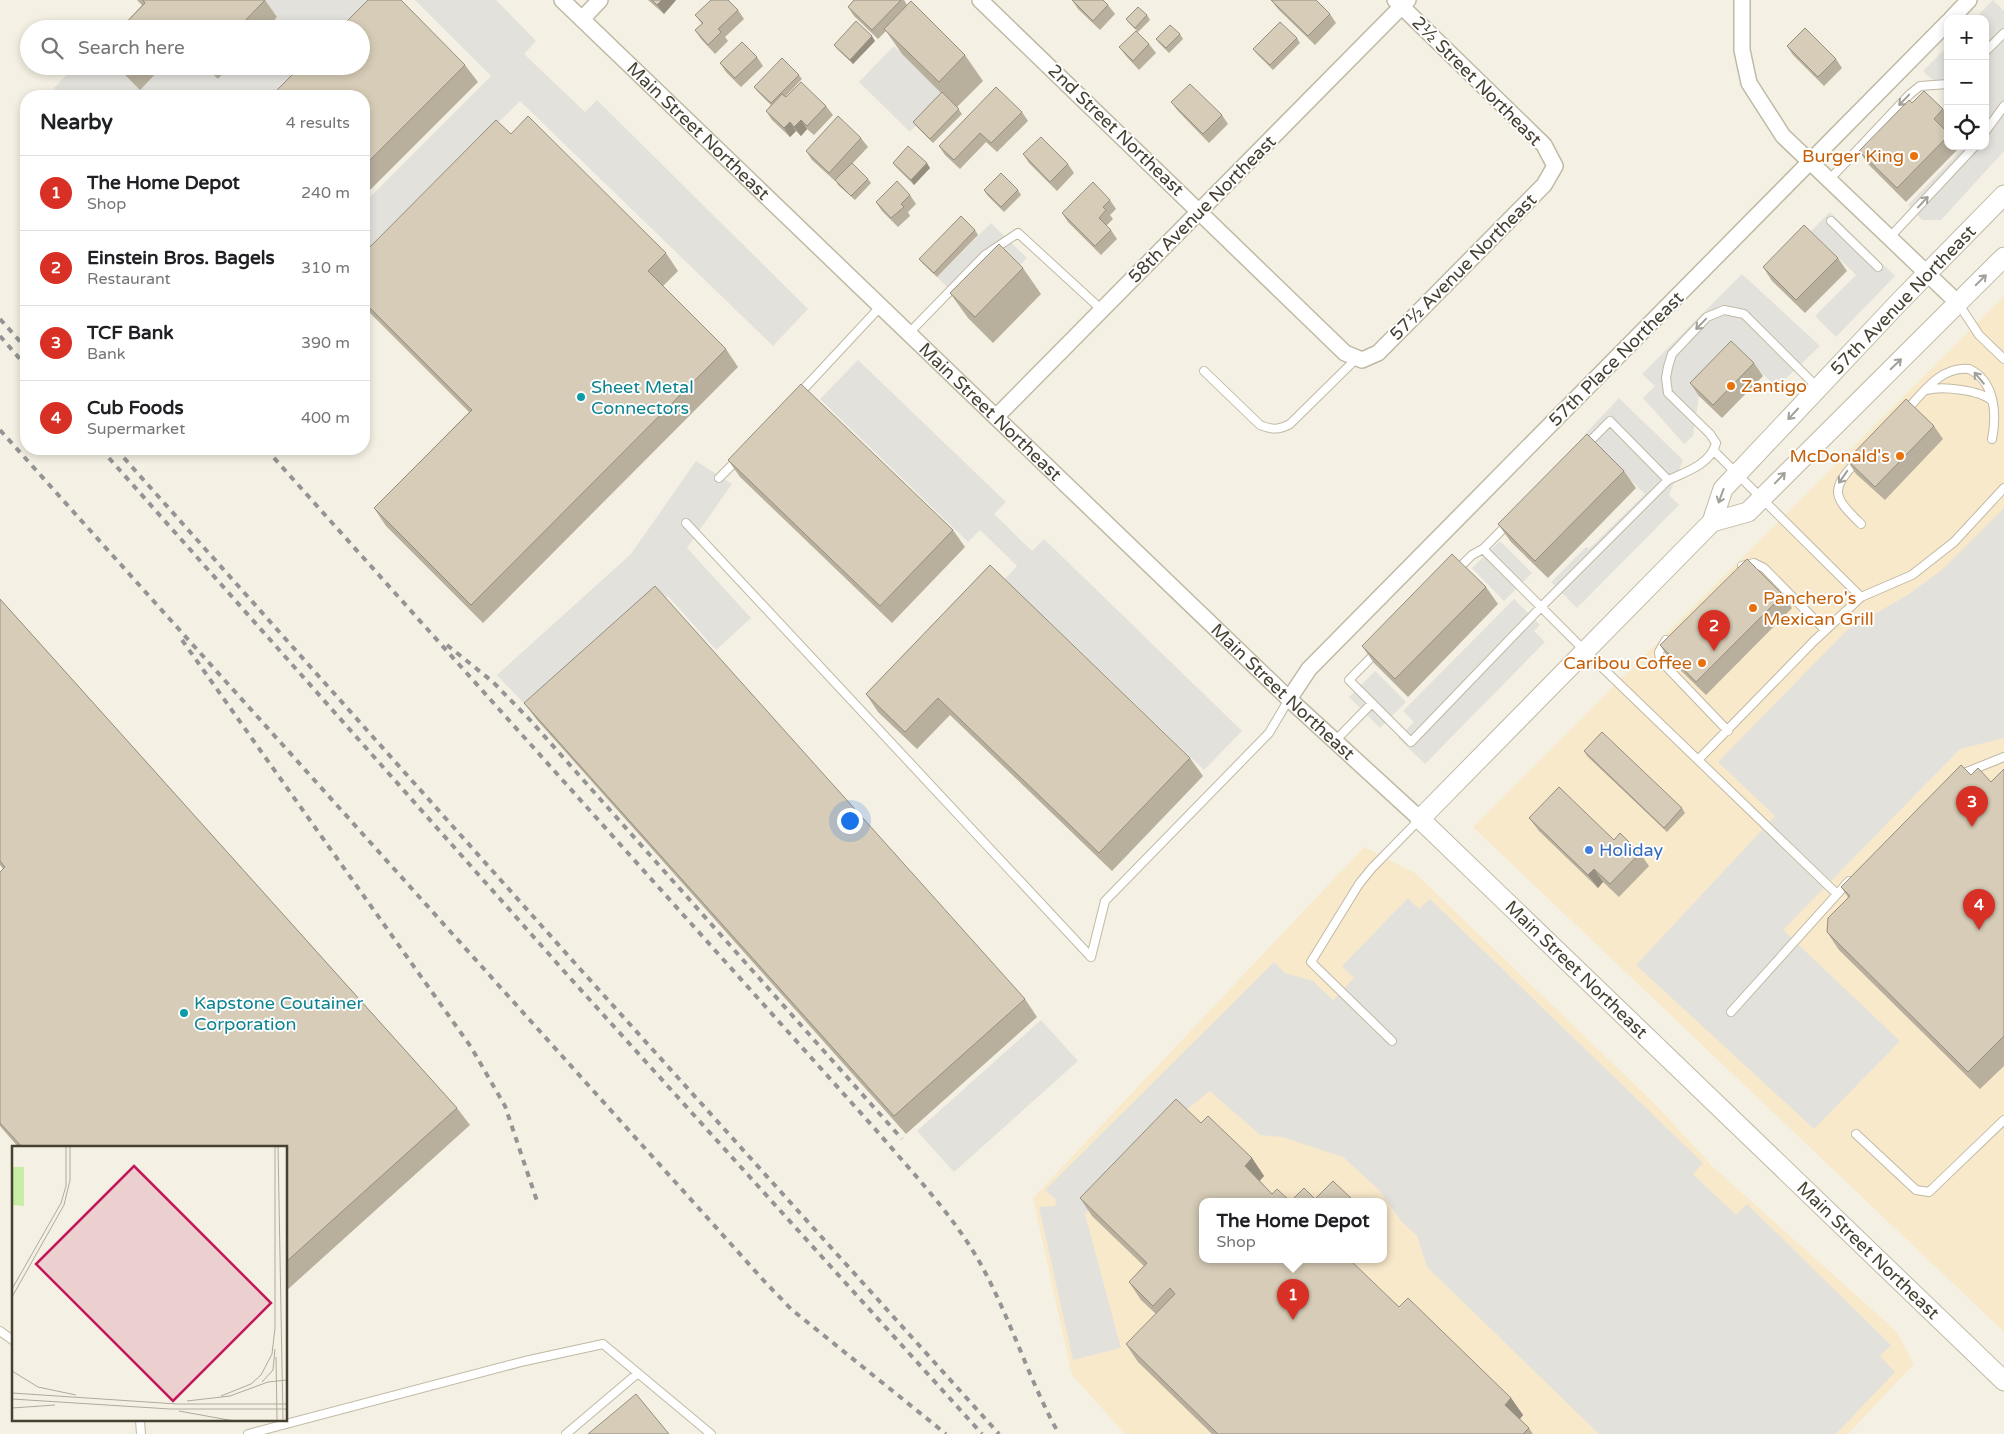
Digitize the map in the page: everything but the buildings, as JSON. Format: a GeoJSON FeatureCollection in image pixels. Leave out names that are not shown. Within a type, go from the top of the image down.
{"type":"FeatureCollection","features":[{"type":"Feature","properties":{"kind":"street","name":"Main Street Northeast"},"geometry":{"type":"LineString","coordinates":[[562,0],[1289,699],[1420,819],[2004,1381]]}},
{"type":"Feature","properties":{"kind":"street"},"geometry":{"type":"LineString","coordinates":[[582,19],[600,0]]}},
{"type":"Feature","properties":{"kind":"street","name":"2nd Street Northeast"},"geometry":{"type":"LineString","coordinates":[[980,0],[1345,352],[1360,359]]}},
{"type":"Feature","properties":{"kind":"street"},"geometry":{"type":"LineString","coordinates":[[1742,0],[1742,50],[1749,83],[1782,136],[1958,303]]}},
{"type":"Feature","properties":{"kind":"street"},"geometry":{"type":"LineString","coordinates":[[1954,15],[1969,0]]}},
{"type":"Feature","properties":{"kind":"street","name":"58th Avenue Northeast"},"geometry":{"type":"LineString","coordinates":[[996,417],[1200,212],[1402,2]]}},
{"type":"Feature","properties":{"kind":"street","name":"2½ Street Northeast"},"geometry":{"type":"LineString","coordinates":[[1402,2],[1544,145],[1555,166]]}},
{"type":"Feature","properties":{"kind":"street","name":"57th Place Northeast"},"geometry":{"type":"LineString","coordinates":[[1289,699],[1309,669],[1944,26]]}},
{"type":"Feature","properties":{"kind":"street","name":"57½ Avenue Northeast"},"geometry":{"type":"LineString","coordinates":[[1360,359],[1378,353],[1544,186],[1555,166]]}},
{"type":"Feature","properties":{"kind":"street","name":"57th Avenue Northeast"},"geometry":{"type":"LineString","coordinates":[[1420,819],[1712,522],[1723,489],[2004,195]]}},
{"type":"Feature","properties":{"kind":"street","name":"57th Avenue Northeast"},"geometry":{"type":"LineString","coordinates":[[1712,522],[1748,512],[2004,257]]}},
{"type":"Feature","properties":{"kind":"lane"},"geometry":{"type":"LineString","coordinates":[[1989,48],[2004,33]]}},
{"type":"Feature","properties":{"kind":"lane"},"geometry":{"type":"LineString","coordinates":[[1829,180],[1910,94],[1920,86],[1944,84]]}},
{"type":"Feature","properties":{"kind":"lane"},"geometry":{"type":"LineString","coordinates":[[1989,127],[2004,106]]}},
{"type":"Feature","properties":{"kind":"lane"},"geometry":{"type":"LineString","coordinates":[[1890,237],[1971,150]]}},
{"type":"Feature","properties":{"kind":"lane"},"geometry":{"type":"LineString","coordinates":[[1831,221],[1878,267]]}},
{"type":"Feature","properties":{"kind":"lane"},"geometry":{"type":"LineString","coordinates":[[909,333],[985,255],[1018,234],[1102,310]]}},
{"type":"Feature","properties":{"kind":"lane"},"geometry":{"type":"LineString","coordinates":[[1958,303],[1979,335],[2004,359]]}},
{"type":"Feature","properties":{"kind":"lane"},"geometry":{"type":"LineString","coordinates":[[792,401],[881,306]]}},
{"type":"Feature","properties":{"kind":"lane"},"geometry":{"type":"LineString","coordinates":[[1668,480],[1610,422],[1483,549],[1472,555],[1349,680],[1411,742],[1541,607],[1668,480],[1693,469],[1714,452],[1716,443],[1710,434],[1668,393],[1666,378],[1672,354],[1708,317],[1724,310],[1744,314],[1818,388]]}},
{"type":"Feature","properties":{"kind":"lane"},"geometry":{"type":"LineString","coordinates":[[1204,370],[1260,425],[1276,429],[1290,424],[1360,359]]}},
{"type":"Feature","properties":{"kind":"lane"},"geometry":{"type":"LineString","coordinates":[[1899,418],[1925,391],[1950,370],[1969,369],[1981,378],[1994,402],[1996,414],[1992,439]]}},
{"type":"Feature","properties":{"kind":"lane"},"geometry":{"type":"LineString","coordinates":[[1925,391],[1943,388],[1979,393],[1994,402]]}},
{"type":"Feature","properties":{"kind":"lane"},"geometry":{"type":"LineString","coordinates":[[719,478],[746,450]]}},
{"type":"Feature","properties":{"kind":"lane"},"geometry":{"type":"LineString","coordinates":[[1861,524],[1841,505],[1837,489],[1840,480],[1867,451]]}},
{"type":"Feature","properties":{"kind":"lane"},"geometry":{"type":"LineString","coordinates":[[1714,452],[1861,598]]}},
{"type":"Feature","properties":{"kind":"lane"},"geometry":{"type":"LineString","coordinates":[[1698,760],[1825,630],[1861,598],[1912,575],[1954,542],[2004,488]]}},
{"type":"Feature","properties":{"kind":"lane"},"geometry":{"type":"LineString","coordinates":[[686,523],[1090,957],[1105,901],[1269,733],[1289,699]]}},
{"type":"Feature","properties":{"kind":"lane"},"geometry":{"type":"LineString","coordinates":[[1483,549],[1585,651],[1837,894]]}},
{"type":"Feature","properties":{"kind":"lane"},"geometry":{"type":"LineString","coordinates":[[1735,571],[1744,564],[1754,563],[1764,568],[1825,630]]}},
{"type":"Feature","properties":{"kind":"lane"},"geometry":{"type":"LineString","coordinates":[[1672,634],[1659,652],[1660,660],[1728,731]]}},
{"type":"Feature","properties":{"kind":"lane"},"geometry":{"type":"LineString","coordinates":[[1335,742],[1372,703]]}},
{"type":"Feature","properties":{"kind":"lane"},"geometry":{"type":"LineString","coordinates":[[1954,777],[2004,757]]}},
{"type":"Feature","properties":{"kind":"lane"},"geometry":{"type":"LineString","coordinates":[[1392,1041],[1311,962],[1359,884],[1420,819]]}},
{"type":"Feature","properties":{"kind":"lane"},"geometry":{"type":"LineString","coordinates":[[1731,1012],[1857,873]]}},
{"type":"Feature","properties":{"kind":"lane"},"geometry":{"type":"LineString","coordinates":[[1856,1134],[1916,1190],[1929,1192],[2004,1120]]}},
{"type":"Feature","properties":{"kind":"lane"},"geometry":{"type":"LineString","coordinates":[[0,1331],[12,1340]]}},
{"type":"Feature","properties":{"kind":"lane"},"geometry":{"type":"LineString","coordinates":[[248,1434],[525,1361],[603,1344],[711,1434]]}},
{"type":"Feature","properties":{"kind":"lane"},"geometry":{"type":"LineString","coordinates":[[566,1434],[638,1373]]}},
{"type":"Feature","properties":{"kind":"shaded area"},"geometry":{"type":"Polygon","coordinates":[[[263,0],[392,0],[370,21],[274,20],[277,17],[263,0]]]}},
{"type":"Feature","properties":{"kind":"shaded area"},"geometry":{"type":"Polygon","coordinates":[[[415,0],[496,0],[536,41],[524,54],[585,112],[597,100],[808,309],[773,346],[520,101],[370,251],[370,197],[491,76],[415,0]]]}},
{"type":"Feature","properties":{"kind":"shaded area"},"geometry":{"type":"Polygon","coordinates":[[[1993,0],[2004,11],[2004,151],[1941,220],[1922,220],[1908,205],[1961,150],[1989,150],[1989,15],[1978,15],[1993,0]]]}},
{"type":"Feature","properties":{"kind":"shaded area"},"geometry":{"type":"Polygon","coordinates":[[[894,46],[945,96],[910,132],[859,82],[894,46]]]}},
{"type":"Feature","properties":{"kind":"shaded area"},"geometry":{"type":"Polygon","coordinates":[[[1944,50],[1944,90],[1923,71],[1944,50]]]}},
{"type":"Feature","properties":{"kind":"shaded area"},"geometry":{"type":"Polygon","coordinates":[[[66,75],[125,75],[140,89],[154,75],[214,75],[218,79],[222,75],[317,75],[302,90],[56,90],[54,88],[66,75]]]}},
{"type":"Feature","properties":{"kind":"shaded area"},"geometry":{"type":"Polygon","coordinates":[[[1830,212],[1895,276],[1836,337],[1815,316],[1856,275],[1811,231],[1830,212]]]}},
{"type":"Feature","properties":{"kind":"shaded area"},"geometry":{"type":"Polygon","coordinates":[[[991,223],[1027,258],[973,313],[937,277],[991,223]]]}},
{"type":"Feature","properties":{"kind":"shaded area"},"geometry":{"type":"Polygon","coordinates":[[[1742,274],[1820,346],[1777,387],[1741,354],[1699,396],[1693,436],[1684,444],[1643,398],[1655,386],[1642,374],[1742,274]]]}},
{"type":"Feature","properties":{"kind":"shaded area"},"geometry":{"type":"Polygon","coordinates":[[[2004,296],[2004,1332],[1473,827],[2004,296]]]}},
{"type":"Feature","properties":{"kind":"shaded area"},"geometry":{"type":"Polygon","coordinates":[[[858,360],[1006,502],[994,514],[1032,551],[1044,539],[1242,731],[1204,770],[1005,579],[1017,566],[980,530],[968,542],[820,399],[858,360]]]}},
{"type":"Feature","properties":{"kind":"shaded area"},"geometry":{"type":"Polygon","coordinates":[[[1619,398],[1683,460],[1669,495],[1679,505],[1577,608],[1551,582],[1586,547],[1589,549],[1645,494],[1584,435],[1619,398]]]}},
{"type":"Feature","properties":{"kind":"shaded area"},"geometry":{"type":"Polygon","coordinates":[[[696,461],[732,484],[687,548],[751,618],[716,650],[668,596],[535,715],[497,675],[631,554],[696,461]]]}},
{"type":"Feature","properties":{"kind":"shaded area"},"geometry":{"type":"Polygon","coordinates":[[[2004,508],[2004,738],[1960,749],[1783,930],[1900,1041],[1814,1129],[1636,965],[1775,816],[1718,762],[1847,630],[1906,596],[1943,569],[2004,508]]]}},
{"type":"Feature","properties":{"kind":"shaded area"},"geometry":{"type":"Polygon","coordinates":[[[1500,541],[1532,573],[1504,601],[1472,568],[1500,541]]]}},
{"type":"Feature","properties":{"kind":"shaded area"},"geometry":{"type":"Polygon","coordinates":[[[1514,599],[1540,625],[1534,631],[1545,642],[1425,764],[1398,738],[1414,722],[1403,711],[1514,599]]]}},
{"type":"Feature","properties":{"kind":"shaded area"},"geometry":{"type":"Polygon","coordinates":[[[1375,671],[1406,702],[1380,728],[1349,697],[1375,671]]]}},
{"type":"Feature","properties":{"kind":"shaded area"},"geometry":{"type":"Polygon","coordinates":[[[1364,847],[1415,873],[1655,1104],[1712,1166],[1896,1331],[1914,1364],[1848,1434],[1125,1434],[1072,1375],[1033,1198],[1364,847]]]}},
{"type":"Feature","properties":{"kind":"shaded area"},"geometry":{"type":"Polygon","coordinates":[[[1408,898],[1419,909],[1430,899],[1703,1163],[1693,1174],[1736,1215],[1747,1204],[1891,1345],[1880,1356],[1895,1372],[1836,1434],[1599,1434],[1427,1267],[1417,1236],[1400,1220],[1387,1201],[1387,1198],[1343,1157],[1282,1137],[1260,1135],[1210,1091],[1185,1111],[1085,1214],[1121,1348],[1073,1360],[1039,1207],[1055,1206],[1056,1200],[1045,1190],[1274,962],[1285,973],[1313,981],[1333,1000],[1354,978],[1342,966],[1408,898]]]}},
{"type":"Feature","properties":{"kind":"shaded area"},"geometry":{"type":"Polygon","coordinates":[[[1041,1020],[1078,1061],[954,1172],[917,1131],[1041,1020]]]}},
{"type":"Feature","properties":{"kind":"railway"},"geometry":{"type":"LineString","coordinates":[[0,319],[20,341]]}},
{"type":"Feature","properties":{"kind":"railway"},"geometry":{"type":"LineString","coordinates":[[0,336],[20,359]]}},
{"type":"Feature","properties":{"kind":"railway"},"geometry":{"type":"LineString","coordinates":[[0,430],[20,452]]}},
{"type":"Feature","properties":{"kind":"railway"},"geometry":{"type":"LineString","coordinates":[[22,455],[765,1282],[791,1309],[946,1434]]}},
{"type":"Feature","properties":{"kind":"railway"},"geometry":{"type":"LineString","coordinates":[[106,455],[571,979],[982,1434]]}},
{"type":"Feature","properties":{"kind":"railway"},"geometry":{"type":"LineString","coordinates":[[121,455],[581,970],[999,1434]]}},
{"type":"Feature","properties":{"kind":"railway"},"geometry":{"type":"LineString","coordinates":[[271,455],[876,1130],[937,1201],[965,1238],[988,1278],[1040,1396],[1059,1434]]}},
{"type":"Feature","properties":{"kind":"railway"},"geometry":{"type":"LineString","coordinates":[[182,640],[471,1047],[505,1106],[538,1204]]}},
{"type":"Feature","properties":{"kind":"railway"},"geometry":{"type":"LineString","coordinates":[[447,645],[493,682],[530,720],[902,1139]]}},
{"type":"Feature","properties":{"kind":"place","name":"Burger King"},"geometry":{"type":"Point","coordinates":[1914,156]}},
{"type":"Feature","properties":{"kind":"place","name":"Zantigo"},"geometry":{"type":"Point","coordinates":[1731,386]}},
{"type":"Feature","properties":{"kind":"place","name":"Sheet Metal Connectors"},"geometry":{"type":"Point","coordinates":[581,397]}},
{"type":"Feature","properties":{"kind":"place","name":"McDonald's"},"geometry":{"type":"Point","coordinates":[1900,456]}},
{"type":"Feature","properties":{"kind":"place","name":"Panchero's Mexican Grill"},"geometry":{"type":"Point","coordinates":[1753,608]}},
{"type":"Feature","properties":{"kind":"place","name":"Einstein Bros. Bagels"},"geometry":{"type":"Point","coordinates":[1714,651]}},
{"type":"Feature","properties":{"kind":"place","name":"Caribou Coffee"},"geometry":{"type":"Point","coordinates":[1702,663]}},
{"type":"Feature","properties":{"kind":"place","name":"TCF Bank"},"geometry":{"type":"Point","coordinates":[1972,827]}},
{"type":"Feature","properties":{"kind":"place","name":"Holiday"},"geometry":{"type":"Point","coordinates":[1589,850]}},
{"type":"Feature","properties":{"kind":"place","name":"Cub Foods"},"geometry":{"type":"Point","coordinates":[1979,930]}},
{"type":"Feature","properties":{"kind":"place","name":"Kapstone Coutainer Corporation"},"geometry":{"type":"Point","coordinates":[184,1013]}},
{"type":"Feature","properties":{"kind":"place","name":"The Home Depot"},"geometry":{"type":"Point","coordinates":[1293,1320]}}]}
